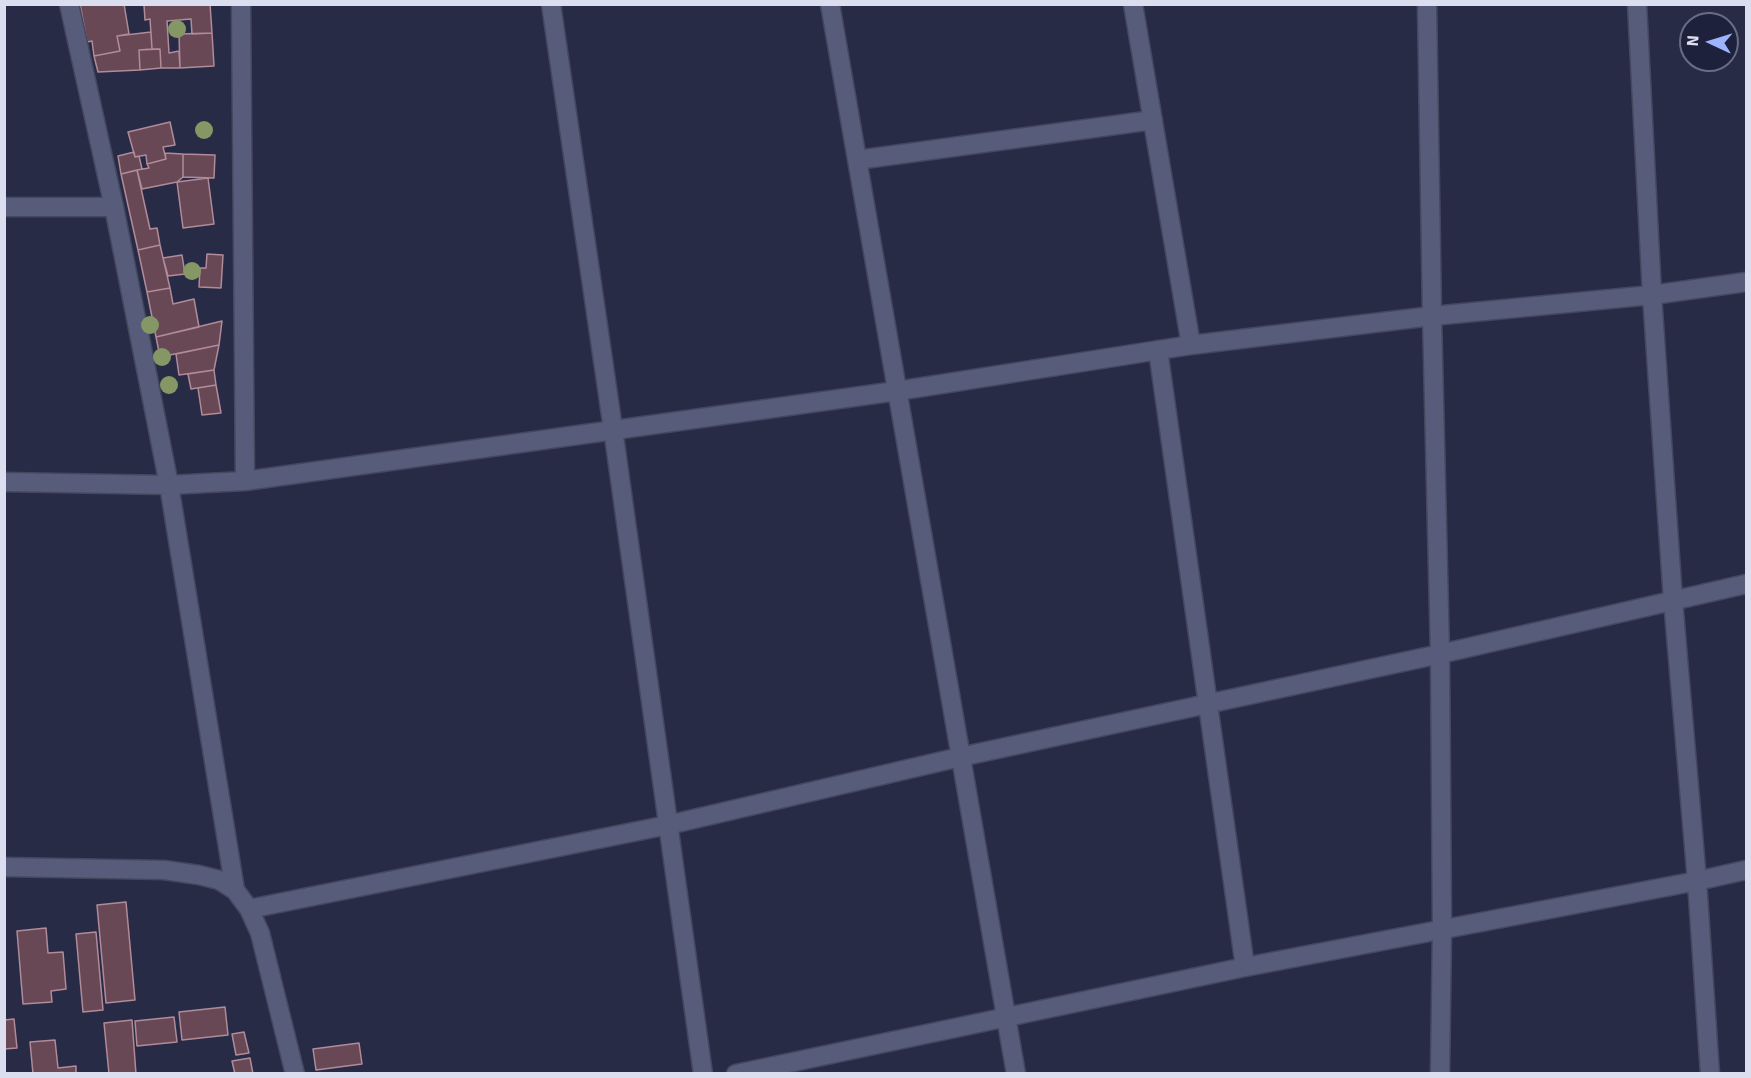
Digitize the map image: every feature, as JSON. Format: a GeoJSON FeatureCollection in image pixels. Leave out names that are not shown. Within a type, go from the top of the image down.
{"type":"FeatureCollection","features":[{"type":"Feature","properties":{"kind":"street"},"geometry":{"type":"LineString","coordinates":[[69,4],[114,207],[170,484],[235,890]]}},
{"type":"Feature","properties":{"kind":"street"},"geometry":{"type":"LineString","coordinates":[[241,4],[245,481]]}},
{"type":"Feature","properties":{"kind":"street"},"geometry":{"type":"LineString","coordinates":[[550,4],[613,429],[703,1074]]}},
{"type":"Feature","properties":{"kind":"street"},"geometry":{"type":"LineString","coordinates":[[830,4],[1016,1074]]}},
{"type":"Feature","properties":{"kind":"street"},"geometry":{"type":"LineString","coordinates":[[1133,4],[1191,345]]}},
{"type":"Feature","properties":{"kind":"street"},"geometry":{"type":"LineString","coordinates":[[1426,4],[1440,654],[1442,929],[1440,1074]]}},
{"type":"Feature","properties":{"kind":"street"},"geometry":{"type":"LineString","coordinates":[[1637,4],[1652,295],[1710,1074]]}},
{"type":"Feature","properties":{"kind":"street"},"geometry":{"type":"LineString","coordinates":[[857,160],[1153,120]]}},
{"type":"Feature","properties":{"kind":"street"},"geometry":{"type":"LineString","coordinates":[[4,207],[114,207]]}},
{"type":"Feature","properties":{"kind":"street"},"geometry":{"type":"LineString","coordinates":[[4,483],[170,484],[245,481],[897,391],[1191,345],[1432,316],[1652,295],[1746,282]]}},
{"type":"Feature","properties":{"kind":"street"},"geometry":{"type":"LineString","coordinates":[[1158,350],[1245,967]]}},
{"type":"Feature","properties":{"kind":"street"},"geometry":{"type":"LineString","coordinates":[[249,909],[668,825],[960,757],[1440,654],[1746,584]]}},
{"type":"Feature","properties":{"kind":"street"},"geometry":{"type":"LineString","coordinates":[[4,867],[164,870],[199,874],[219,880],[235,890],[249,909],[260,933],[296,1074]]}},
{"type":"Feature","properties":{"kind":"street"},"geometry":{"type":"LineString","coordinates":[[736,1074],[1245,967],[1746,870]]}},
{"type":"Feature","properties":{"kind":"building"},"geometry":{"type":"Polygon","coordinates":[[[80,4],[124,4],[129,34],[117,36],[120,51],[94,56],[92,41],[87,42],[80,4]]]}},
{"type":"Feature","properties":{"kind":"building"},"geometry":{"type":"Polygon","coordinates":[[[210,4],[212,33],[192,34],[191,19],[167,21],[169,53],[179,51],[180,68],[161,68],[160,49],[152,49],[150,19],[145,20],[144,5],[210,4]]]}},
{"type":"Feature","properties":{"kind":"building"},"geometry":{"type":"Polygon","coordinates":[[[151,32],[152,49],[139,50],[140,70],[98,72],[94,56],[120,51],[117,36],[151,32]]]}},
{"type":"Feature","properties":{"kind":"building"},"geometry":{"type":"Polygon","coordinates":[[[212,33],[214,66],[180,68],[179,34],[212,33]]]}},
{"type":"Feature","properties":{"kind":"building"},"geometry":{"type":"Polygon","coordinates":[[[160,49],[161,68],[140,70],[139,50],[160,49]]]}},
{"type":"Feature","properties":{"kind":"building"},"geometry":{"type":"Polygon","coordinates":[[[170,122],[175,145],[163,147],[166,159],[147,164],[146,155],[135,157],[128,132],[170,122]]]}},
{"type":"Feature","properties":{"kind":"building"},"geometry":{"type":"Polygon","coordinates":[[[134,152],[135,157],[139,156],[142,169],[121,174],[118,156],[134,152]]]}},
{"type":"Feature","properties":{"kind":"building"},"geometry":{"type":"Polygon","coordinates":[[[165,153],[183,154],[183,177],[177,182],[142,189],[137,170],[149,168],[147,164],[166,159],[165,153]]]}},
{"type":"Feature","properties":{"kind":"building"},"geometry":{"type":"Polygon","coordinates":[[[183,154],[215,155],[214,178],[183,177],[183,154]]]}},
{"type":"Feature","properties":{"kind":"building"},"geometry":{"type":"Polygon","coordinates":[[[137,170],[150,229],[157,228],[160,245],[138,250],[121,174],[137,170]]]}},
{"type":"Feature","properties":{"kind":"building"},"geometry":{"type":"Polygon","coordinates":[[[208,178],[214,224],[183,228],[177,182],[208,178]]]}},
{"type":"Feature","properties":{"kind":"building"},"geometry":{"type":"Polygon","coordinates":[[[160,245],[170,288],[147,292],[138,250],[160,245]]]}},
{"type":"Feature","properties":{"kind":"building"},"geometry":{"type":"Polygon","coordinates":[[[207,254],[223,255],[221,288],[199,287],[200,268],[206,268],[207,254]]]}},
{"type":"Feature","properties":{"kind":"building"},"geometry":{"type":"Polygon","coordinates":[[[182,255],[185,274],[168,276],[163,258],[182,255]]]}},
{"type":"Feature","properties":{"kind":"building"},"geometry":{"type":"Polygon","coordinates":[[[170,288],[173,304],[194,299],[199,327],[156,337],[147,292],[170,288]]]}},
{"type":"Feature","properties":{"kind":"building"},"geometry":{"type":"Polygon","coordinates":[[[222,321],[219,345],[160,357],[156,337],[222,321]]]}},
{"type":"Feature","properties":{"kind":"building"},"geometry":{"type":"Polygon","coordinates":[[[219,345],[214,370],[179,375],[176,354],[219,345]]]}},
{"type":"Feature","properties":{"kind":"building"},"geometry":{"type":"Polygon","coordinates":[[[214,370],[216,385],[191,389],[188,374],[214,370]]]}},
{"type":"Feature","properties":{"kind":"building"},"geometry":{"type":"Polygon","coordinates":[[[216,385],[221,413],[202,415],[198,388],[216,385]]]}},
{"type":"Feature","properties":{"kind":"building"},"geometry":{"type":"Polygon","coordinates":[[[126,902],[135,1000],[106,1003],[97,905],[126,902]]]}},
{"type":"Feature","properties":{"kind":"building"},"geometry":{"type":"Polygon","coordinates":[[[46,928],[48,953],[63,952],[66,989],[51,991],[52,1002],[23,1004],[17,931],[46,928]]]}},
{"type":"Feature","properties":{"kind":"building"},"geometry":{"type":"Polygon","coordinates":[[[96,932],[103,1010],[83,1012],[76,934],[96,932]]]}},
{"type":"Feature","properties":{"kind":"building"},"geometry":{"type":"Polygon","coordinates":[[[225,1007],[228,1035],[182,1040],[179,1012],[225,1007]]]}},
{"type":"Feature","properties":{"kind":"building"},"geometry":{"type":"Polygon","coordinates":[[[174,1017],[177,1042],[137,1046],[135,1021],[174,1017]]]}},
{"type":"Feature","properties":{"kind":"building"},"geometry":{"type":"Polygon","coordinates":[[[14,1019],[17,1048],[4,1049],[4,1020],[14,1019]]]}},
{"type":"Feature","properties":{"kind":"building"},"geometry":{"type":"Polygon","coordinates":[[[132,1020],[136,1074],[109,1074],[104,1023],[132,1020]]]}},
{"type":"Feature","properties":{"kind":"building"},"geometry":{"type":"Polygon","coordinates":[[[244,1032],[249,1053],[236,1055],[232,1034],[244,1032]]]}},
{"type":"Feature","properties":{"kind":"building"},"geometry":{"type":"Polygon","coordinates":[[[55,1040],[58,1068],[76,1066],[76,1074],[33,1074],[30,1042],[55,1040]]]}},
{"type":"Feature","properties":{"kind":"building"},"geometry":{"type":"Polygon","coordinates":[[[359,1043],[362,1064],[316,1070],[313,1049],[359,1043]]]}},
{"type":"Feature","properties":{"kind":"building"},"geometry":{"type":"Polygon","coordinates":[[[250,1058],[253,1074],[235,1074],[232,1061],[250,1058]]]}}]}
